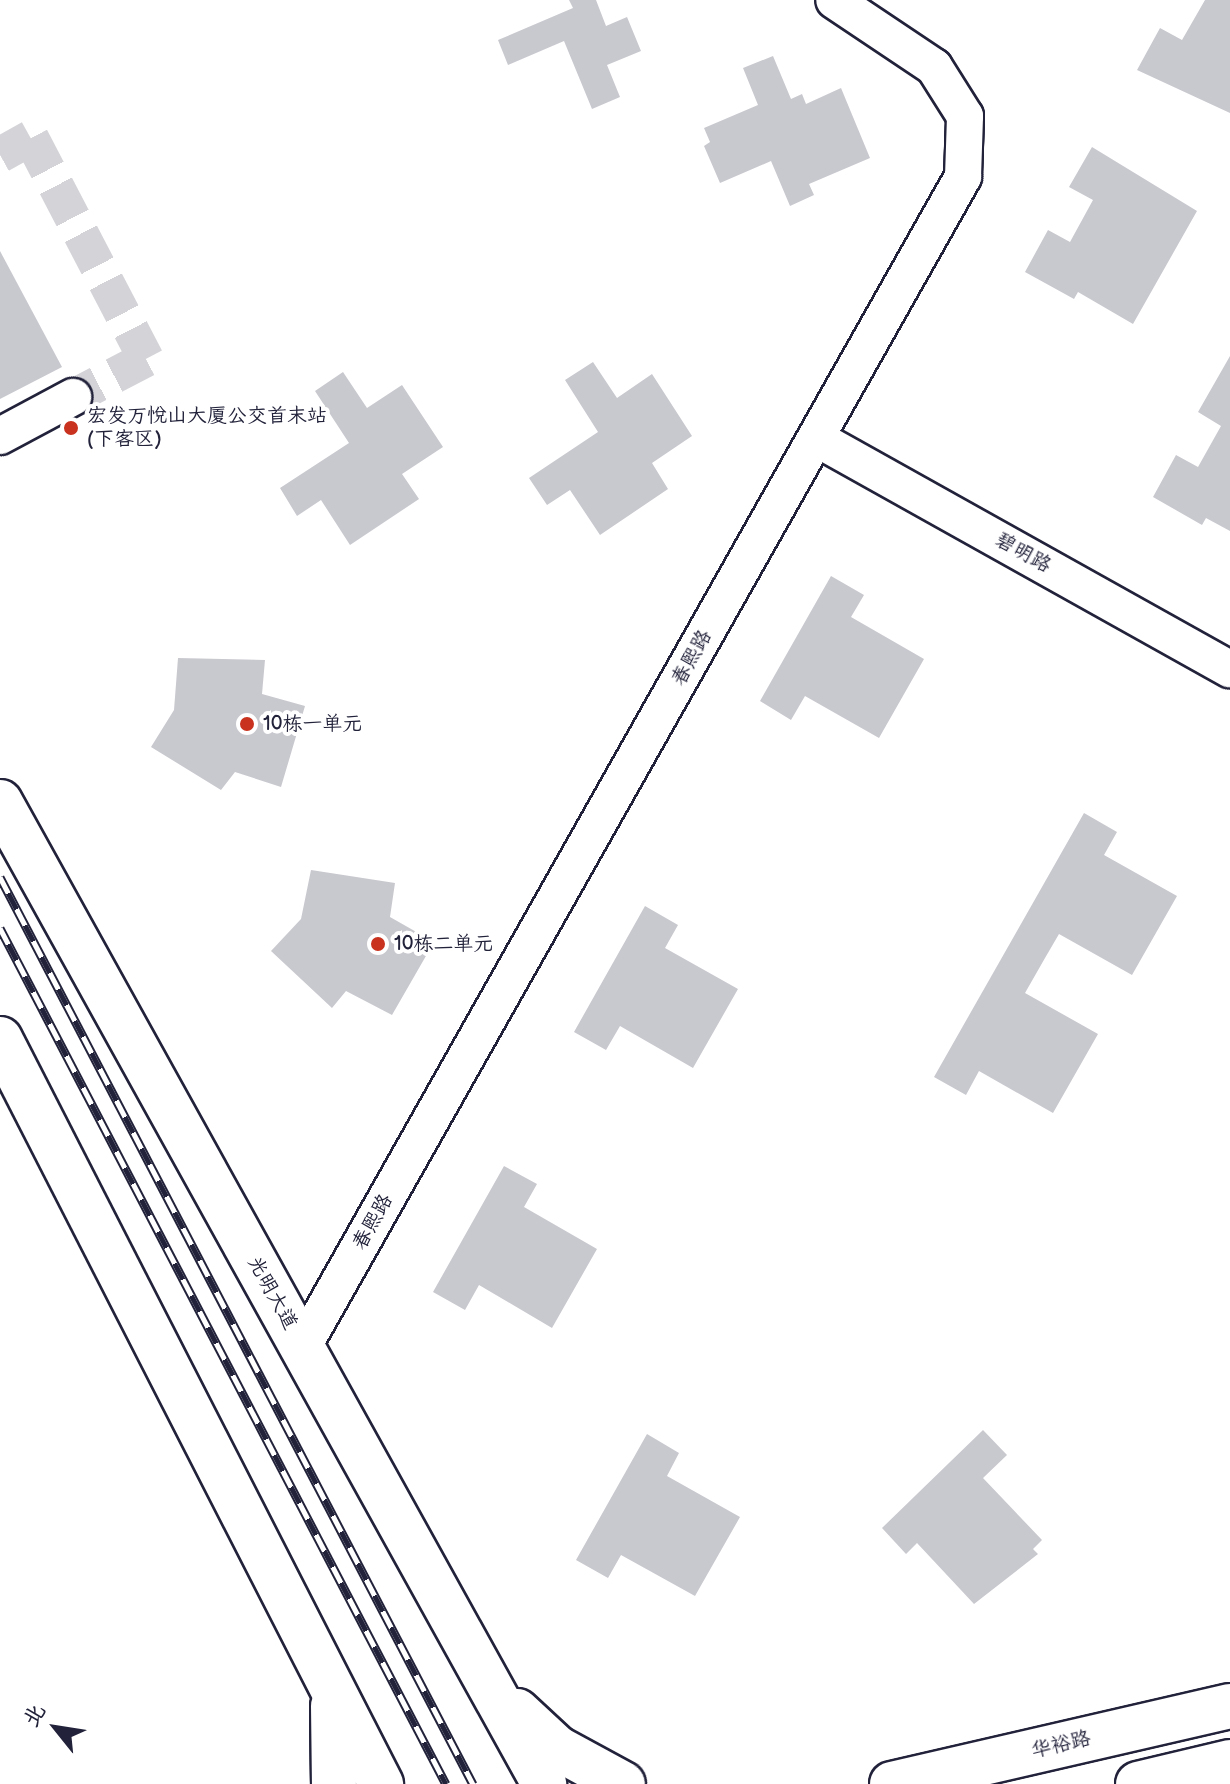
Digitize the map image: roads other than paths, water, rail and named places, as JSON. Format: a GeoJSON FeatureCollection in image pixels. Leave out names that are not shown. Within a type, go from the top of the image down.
{"type":"FeatureCollection","features":[{"type":"Feature","properties":{"kind":"main road","name":"光明大道"},"geometry":{"type":"LineString","coordinates":[[0,802],[544,1784]]}},
{"type":"Feature","properties":{"kind":"main road"},"geometry":{"type":"LineString","coordinates":[[0,1039],[381,1784]]}},
{"type":"Feature","properties":{"kind":"main road"},"geometry":{"type":"LineString","coordinates":[[323,1669],[336,1725],[334,1784]]}},
{"type":"Feature","properties":{"kind":"main road"},"geometry":{"type":"LineString","coordinates":[[484,1675],[557,1748],[623,1784]]}},
{"type":"Feature","properties":{"kind":"main road","name":"华裕路"},"geometry":{"type":"LineString","coordinates":[[892,1784],[1230,1706]]}},
{"type":"Feature","properties":{"kind":"main road"},"geometry":{"type":"LineString","coordinates":[[1138,1784],[1230,1762]]}},
{"type":"Feature","properties":{"kind":"street","name":"春熙路"},"geometry":{"type":"LineString","coordinates":[[302,1348],[963,177],[965,116],[934,67],[834,0]]}},
{"type":"Feature","properties":{"kind":"street"},"geometry":{"type":"LineString","coordinates":[[0,436],[73,397]]}},
{"type":"Feature","properties":{"kind":"street","name":"碧明路"},"geometry":{"type":"LineString","coordinates":[[816,438],[1230,669]]}},
{"type":"Feature","properties":{"kind":"tunnel"},"geometry":{"type":"LineString","coordinates":[[0,155],[31,138],[146,359],[73,397]]}},
{"type":"Feature","properties":{"kind":"railway"},"geometry":{"type":"LineString","coordinates":[[0,877],[473,1784]]}},
{"type":"Feature","properties":{"kind":"railway"},"geometry":{"type":"LineString","coordinates":[[0,928],[446,1784]]}},
{"type":"Feature","properties":{"kind":"place","name":"宏发万悦山大厦公交首末站 (下客区)"},"geometry":{"type":"Point","coordinates":[71,428]}},
{"type":"Feature","properties":{"kind":"place","name":"10栋一单元"},"geometry":{"type":"Point","coordinates":[247,724]}},
{"type":"Feature","properties":{"kind":"place","name":"10栋二单元"},"geometry":{"type":"Point","coordinates":[378,944]}}]}
